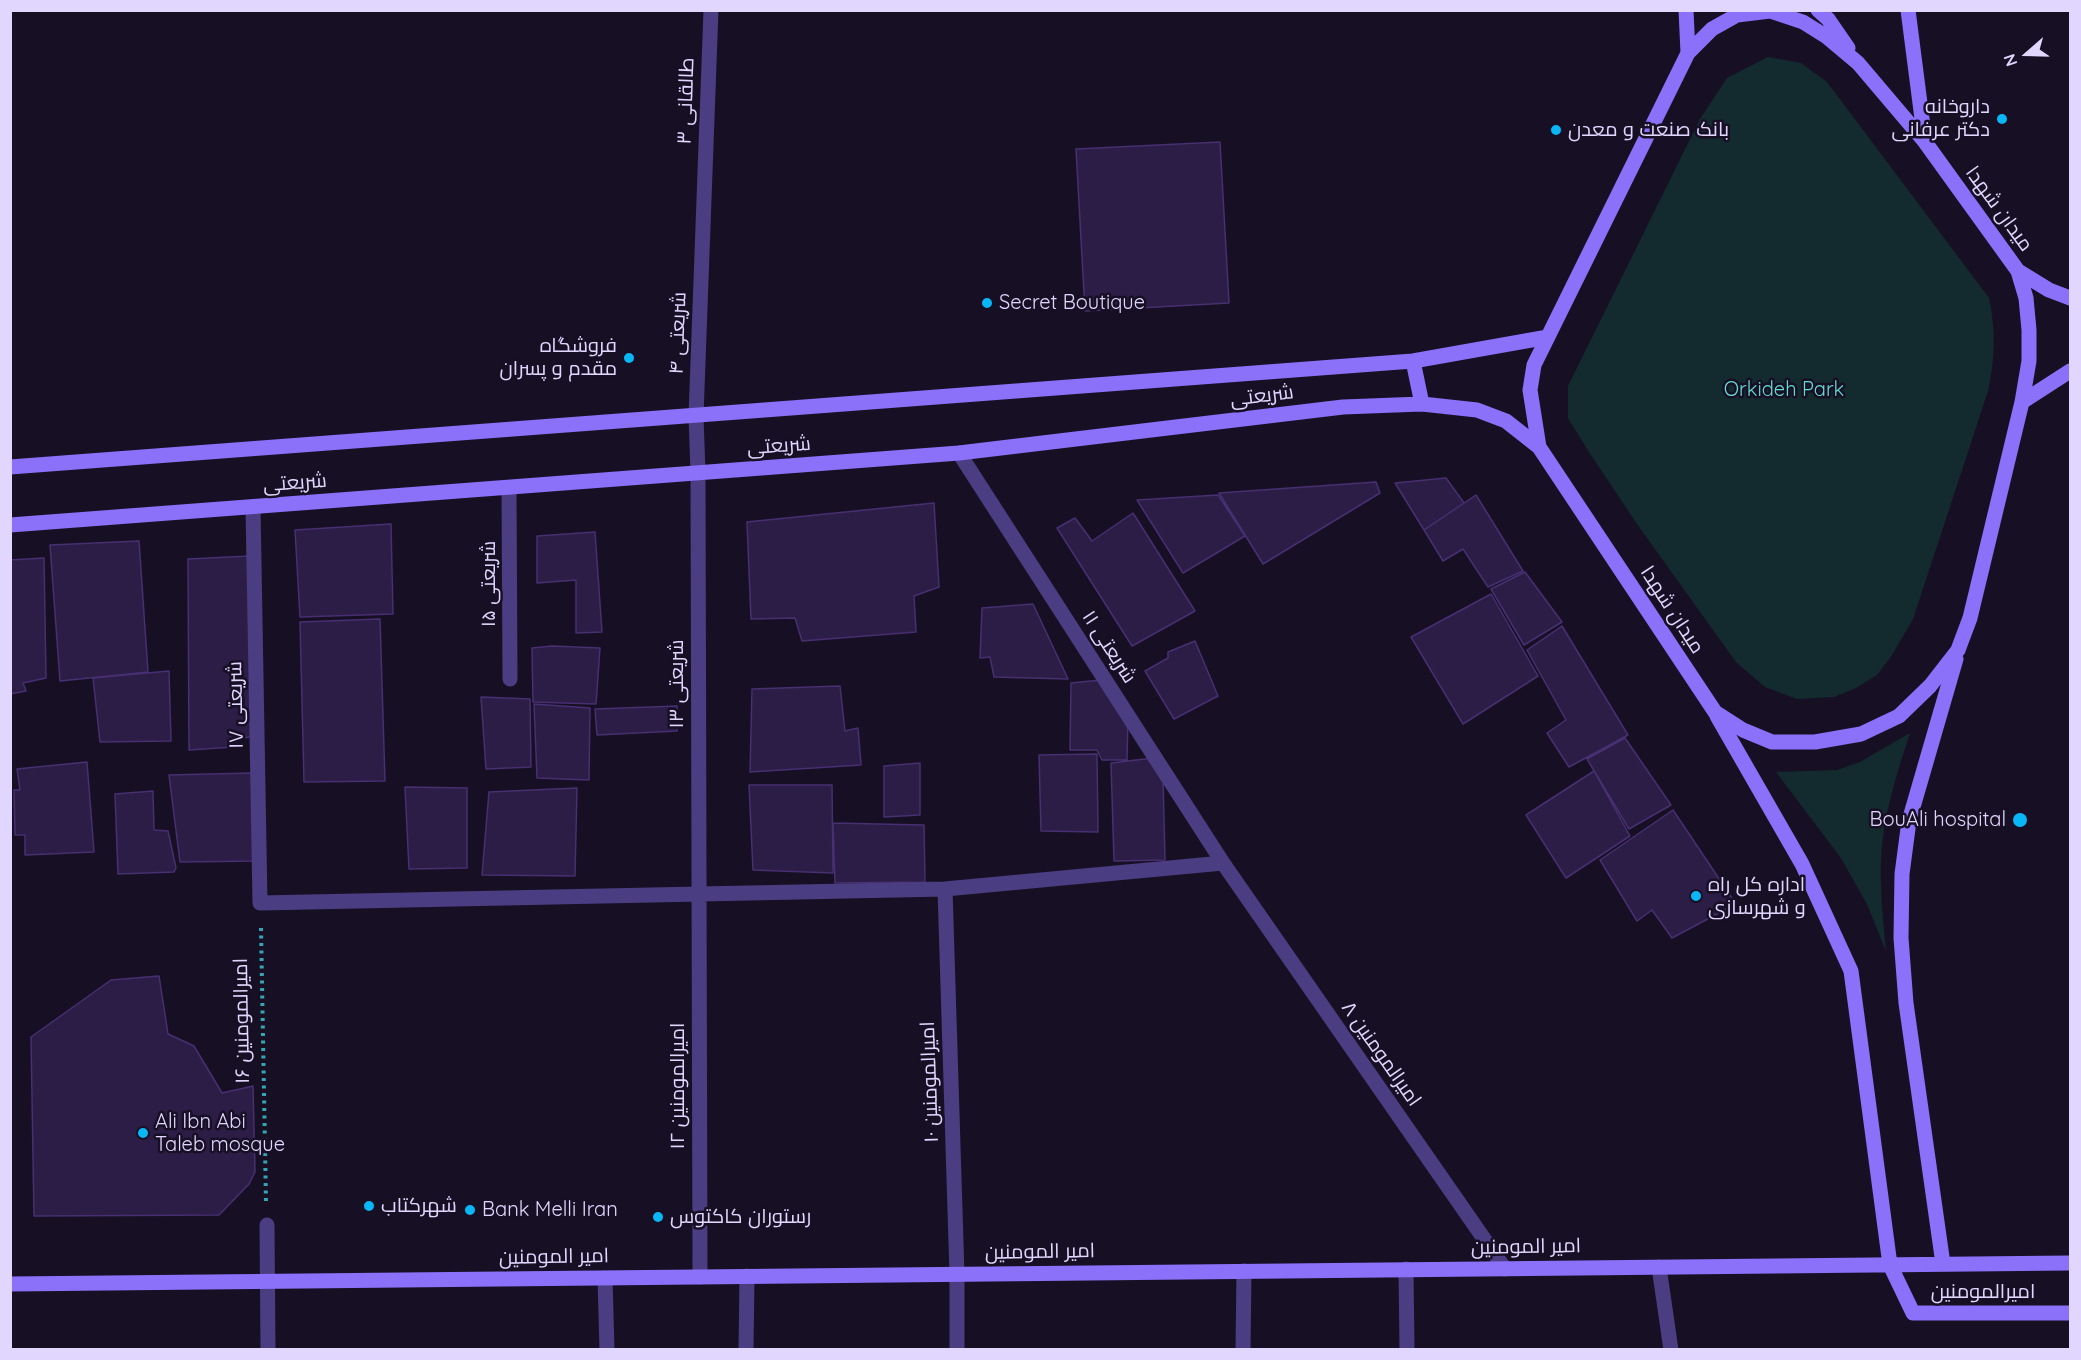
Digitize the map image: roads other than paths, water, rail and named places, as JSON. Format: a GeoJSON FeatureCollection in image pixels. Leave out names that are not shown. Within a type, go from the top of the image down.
{"type":"FeatureCollection","features":[{"type":"Feature","properties":{"kind":"main road"},"geometry":{"type":"LineString","coordinates":[[1686,10],[1688,53]]}},
{"type":"Feature","properties":{"kind":"main road","name":"میدان شهدا"},"geometry":{"type":"LineString","coordinates":[[1770,10],[1803,22],[1827,37],[1858,63],[1925,142],[2018,271],[2026,298],[2029,361],[2022,402],[1971,618],[1958,650],[1930,686],[1899,717],[1861,734],[1815,742],[1772,742],[1743,730],[1714,712],[1539,447],[1530,390],[1534,365],[1688,53],[1712,29],[1737,15],[1770,10]]}},
{"type":"Feature","properties":{"kind":"main road"},"geometry":{"type":"LineString","coordinates":[[1818,10],[1828,19],[1858,63]]}},
{"type":"Feature","properties":{"kind":"main road"},"geometry":{"type":"LineString","coordinates":[[1908,10],[1925,142]]}},
{"type":"Feature","properties":{"kind":"main road"},"geometry":{"type":"LineString","coordinates":[[2018,271],[2049,290],[2070,298]]}},
{"type":"Feature","properties":{"kind":"main road","name":"شریعتی"},"geometry":{"type":"LineString","coordinates":[[10,467],[1413,361],[1548,338]]}},
{"type":"Feature","properties":{"kind":"main road"},"geometry":{"type":"LineString","coordinates":[[1413,361],[1422,404]]}},
{"type":"Feature","properties":{"kind":"main road"},"geometry":{"type":"LineString","coordinates":[[2022,402],[2070,371]]}},
{"type":"Feature","properties":{"kind":"main road","name":"شریعتی"},"geometry":{"type":"LineString","coordinates":[[10,525],[959,453],[1343,407],[1422,404],[1477,410],[1506,421],[1539,447]]}},
{"type":"Feature","properties":{"kind":"main road"},"geometry":{"type":"LineString","coordinates":[[1943,1264],[1905,1004],[1901,938],[1902,874],[1909,820],[1958,650]]}},
{"type":"Feature","properties":{"kind":"main road"},"geometry":{"type":"LineString","coordinates":[[1714,712],[1803,864],[1851,971],[1890,1265]]}},
{"type":"Feature","properties":{"kind":"main road","name":"امیر المومنین"},"geometry":{"type":"LineString","coordinates":[[10,1284],[2070,1263]]}},
{"type":"Feature","properties":{"kind":"main road","name":"امیرالمومنین"},"geometry":{"type":"LineString","coordinates":[[1890,1265],[1913,1313],[2070,1313]]}},
{"type":"Feature","properties":{"kind":"street","name":"طالقانی ۳"},"geometry":{"type":"LineString","coordinates":[[704,194],[711,10]]}},
{"type":"Feature","properties":{"kind":"street","name":"شریعتی ۴"},"geometry":{"type":"LineString","coordinates":[[698,474],[696,416],[704,194]]}},
{"type":"Feature","properties":{"kind":"street","name":"شریعتی ۱۱"},"geometry":{"type":"LineString","coordinates":[[959,453],[1224,863]]}},
{"type":"Feature","properties":{"kind":"street","name":"شریعتی ۱۳"},"geometry":{"type":"LineString","coordinates":[[698,474],[699,894]]}},
{"type":"Feature","properties":{"kind":"street","name":"شریعتی ۱۵"},"geometry":{"type":"LineString","coordinates":[[509,488],[510,679]]}},
{"type":"Feature","properties":{"kind":"street","name":"شریعتی ۱۷"},"geometry":{"type":"LineString","coordinates":[[253,507],[260,903],[699,894]]}},
{"type":"Feature","properties":{"kind":"street"},"geometry":{"type":"LineString","coordinates":[[699,894],[945,889],[1224,863]]}},
{"type":"Feature","properties":{"kind":"street","name":"امیرالمومنین ۸"},"geometry":{"type":"LineString","coordinates":[[1224,863],[1505,1269]]}},
{"type":"Feature","properties":{"kind":"street","name":"امیرالمومنین ۱۰"},"geometry":{"type":"LineString","coordinates":[[945,889],[957,1274],[957,1350]]}},
{"type":"Feature","properties":{"kind":"street","name":"امیرالمومنین ۱۲"},"geometry":{"type":"LineString","coordinates":[[699,894],[700,1277]]}},
{"type":"Feature","properties":{"kind":"street"},"geometry":{"type":"LineString","coordinates":[[267,1225],[268,1350]]}},
{"type":"Feature","properties":{"kind":"street"},"geometry":{"type":"LineString","coordinates":[[1659,1267],[1671,1350]]}},
{"type":"Feature","properties":{"kind":"street"},"geometry":{"type":"LineString","coordinates":[[1406,1269],[1407,1350]]}},
{"type":"Feature","properties":{"kind":"street"},"geometry":{"type":"LineString","coordinates":[[1243,1350],[1244,1271]]}},
{"type":"Feature","properties":{"kind":"street"},"geometry":{"type":"LineString","coordinates":[[746,1350],[747,1276]]}},
{"type":"Feature","properties":{"kind":"street"},"geometry":{"type":"LineString","coordinates":[[605,1278],[607,1350]]}},
{"type":"Feature","properties":{"kind":"place","name":"داروخانه دکتر عرفانی"},"geometry":{"type":"Point","coordinates":[2002,119]}},
{"type":"Feature","properties":{"kind":"place","name":"بانک صنعت و معدن"},"geometry":{"type":"Point","coordinates":[1556,130]}},
{"type":"Feature","properties":{"kind":"place","name":"Secret Boutique"},"geometry":{"type":"Point","coordinates":[987,303]}},
{"type":"Feature","properties":{"kind":"place","name":"فروشگاه مقدم و پسران"},"geometry":{"type":"Point","coordinates":[629,358]}},
{"type":"Feature","properties":{"kind":"place","name":"BouAli hospital"},"geometry":{"type":"Point","coordinates":[2020,820]}},
{"type":"Feature","properties":{"kind":"place","name":"اداره کل راه و شهرسازی"},"geometry":{"type":"Point","coordinates":[1696,896]}},
{"type":"Feature","properties":{"kind":"place","name":"Ali Ibn Abi Taleb mosque"},"geometry":{"type":"Point","coordinates":[143,1133]}},
{"type":"Feature","properties":{"kind":"place","name":"شهرکتاب"},"geometry":{"type":"Point","coordinates":[369,1206]}},
{"type":"Feature","properties":{"kind":"place","name":"Bank Melli Iran"},"geometry":{"type":"Point","coordinates":[470,1210]}},
{"type":"Feature","properties":{"kind":"place","name":"رستوران کاکتوس"},"geometry":{"type":"Point","coordinates":[658,1217]}},
{"type":"Feature","properties":{"kind":"park label","name":"Orkideh Park"},"geometry":{"type":"Point","coordinates":[1784,390]}}]}
